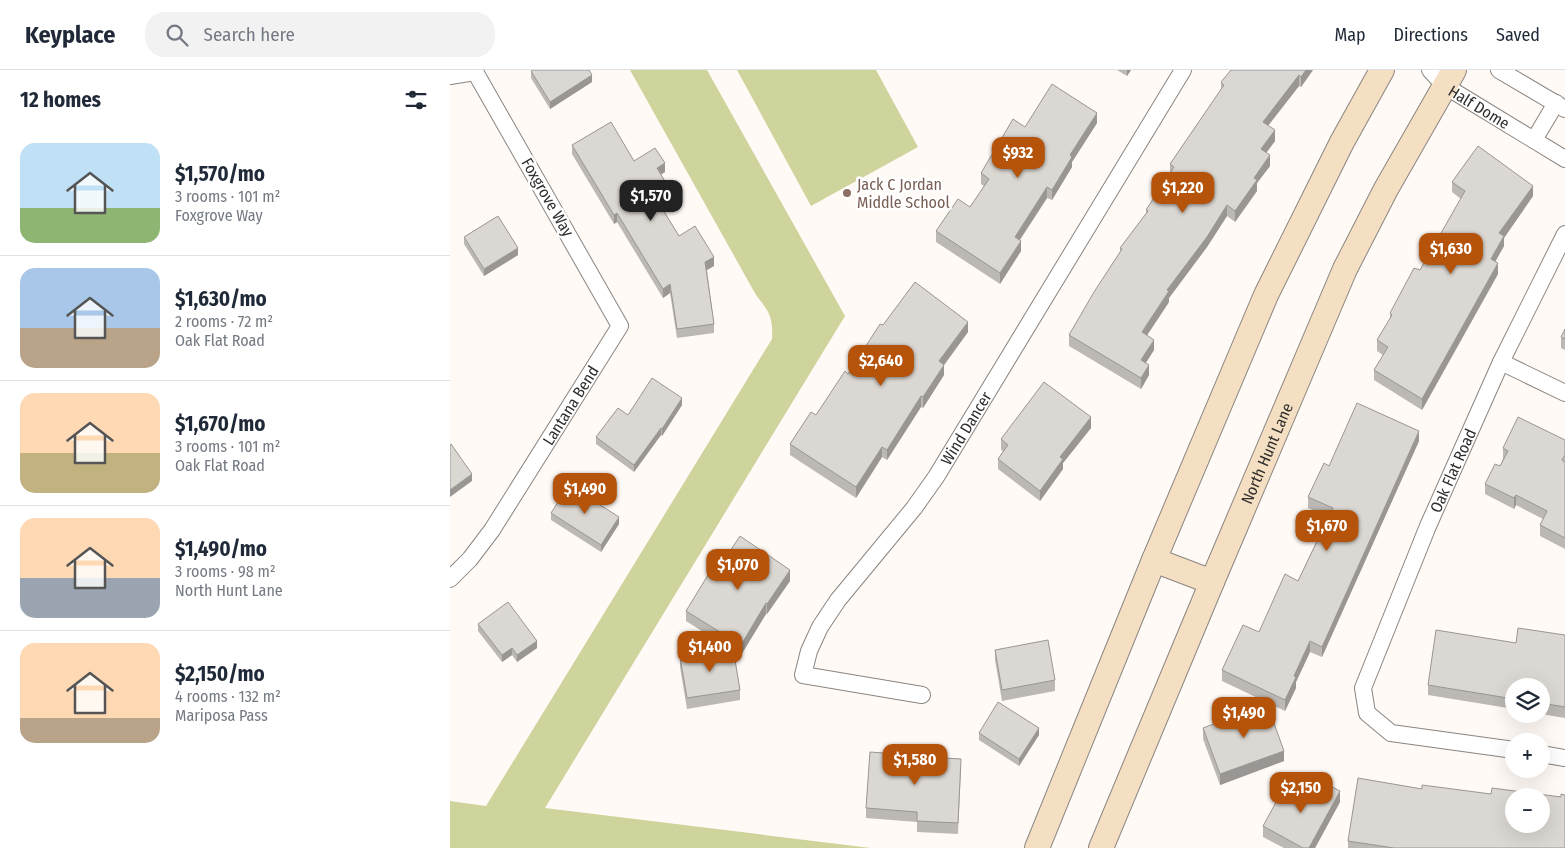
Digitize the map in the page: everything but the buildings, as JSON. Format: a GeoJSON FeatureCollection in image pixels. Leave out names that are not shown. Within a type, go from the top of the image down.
{"type":"FeatureCollection","features":[{"type":"Feature","properties":{"kind":"main road"},"geometry":{"type":"LineString","coordinates":[[1037,848],[1154,560],[1266,295],[1342,142],[1382,70]]}},
{"type":"Feature","properties":{"kind":"main road","name":"North Hunt Lane"},"geometry":{"type":"LineString","coordinates":[[1101,848],[1345,269],[1443,75]]}},
{"type":"Feature","properties":{"kind":"main road"},"geometry":{"type":"LineString","coordinates":[[1154,560],[1212,582]]}},
{"type":"Feature","properties":{"kind":"street","name":"Wind Dancer"},"geometry":{"type":"LineString","coordinates":[[922,695],[803,675],[809,651],[820,627],[838,600],[914,508],[936,477],[1183,70]]}},
{"type":"Feature","properties":{"kind":"street"},"geometry":{"type":"LineString","coordinates":[[1498,70],[1560,106],[1534,140]]}},
{"type":"Feature","properties":{"kind":"street"},"geometry":{"type":"LineString","coordinates":[[450,76],[475,71]]}},
{"type":"Feature","properties":{"kind":"street","name":"Foxgrove Way"},"geometry":{"type":"LineString","coordinates":[[475,71],[620,326]]}},
{"type":"Feature","properties":{"kind":"street","name":"Half Dome"},"geometry":{"type":"LineString","coordinates":[[1443,75],[1534,140],[1565,159]]}},
{"type":"Feature","properties":{"kind":"street","name":"Oak Flat Road"},"geometry":{"type":"LineString","coordinates":[[1505,749],[1391,733],[1367,713],[1363,688],[1428,526],[1501,362],[1565,234]]}},
{"type":"Feature","properties":{"kind":"street","name":"Lantana Bend"},"geometry":{"type":"LineString","coordinates":[[450,579],[470,559],[492,530],[620,326]]}},
{"type":"Feature","properties":{"kind":"street"},"geometry":{"type":"LineString","coordinates":[[1501,362],[1565,394]]}},
{"type":"Feature","properties":{"kind":"street"},"geometry":{"type":"LineString","coordinates":[[1550,756],[1565,758]]}},
{"type":"Feature","properties":{"kind":"green space"},"geometry":{"type":"Polygon","coordinates":[[[630,70],[707,70],[845,316],[545,808],[871,848],[450,848],[450,801],[486,806],[772,339],[772,325],[767,311],[756,295],[630,70]]]}},
{"type":"Feature","properties":{"kind":"green space"},"geometry":{"type":"Polygon","coordinates":[[[737,70],[876,70],[918,147],[811,206],[737,70]]]}},
{"type":"Feature","properties":{"kind":"place","name":"Jack C Jordan Middle School"},"geometry":{"type":"Point","coordinates":[847,193]}}]}
